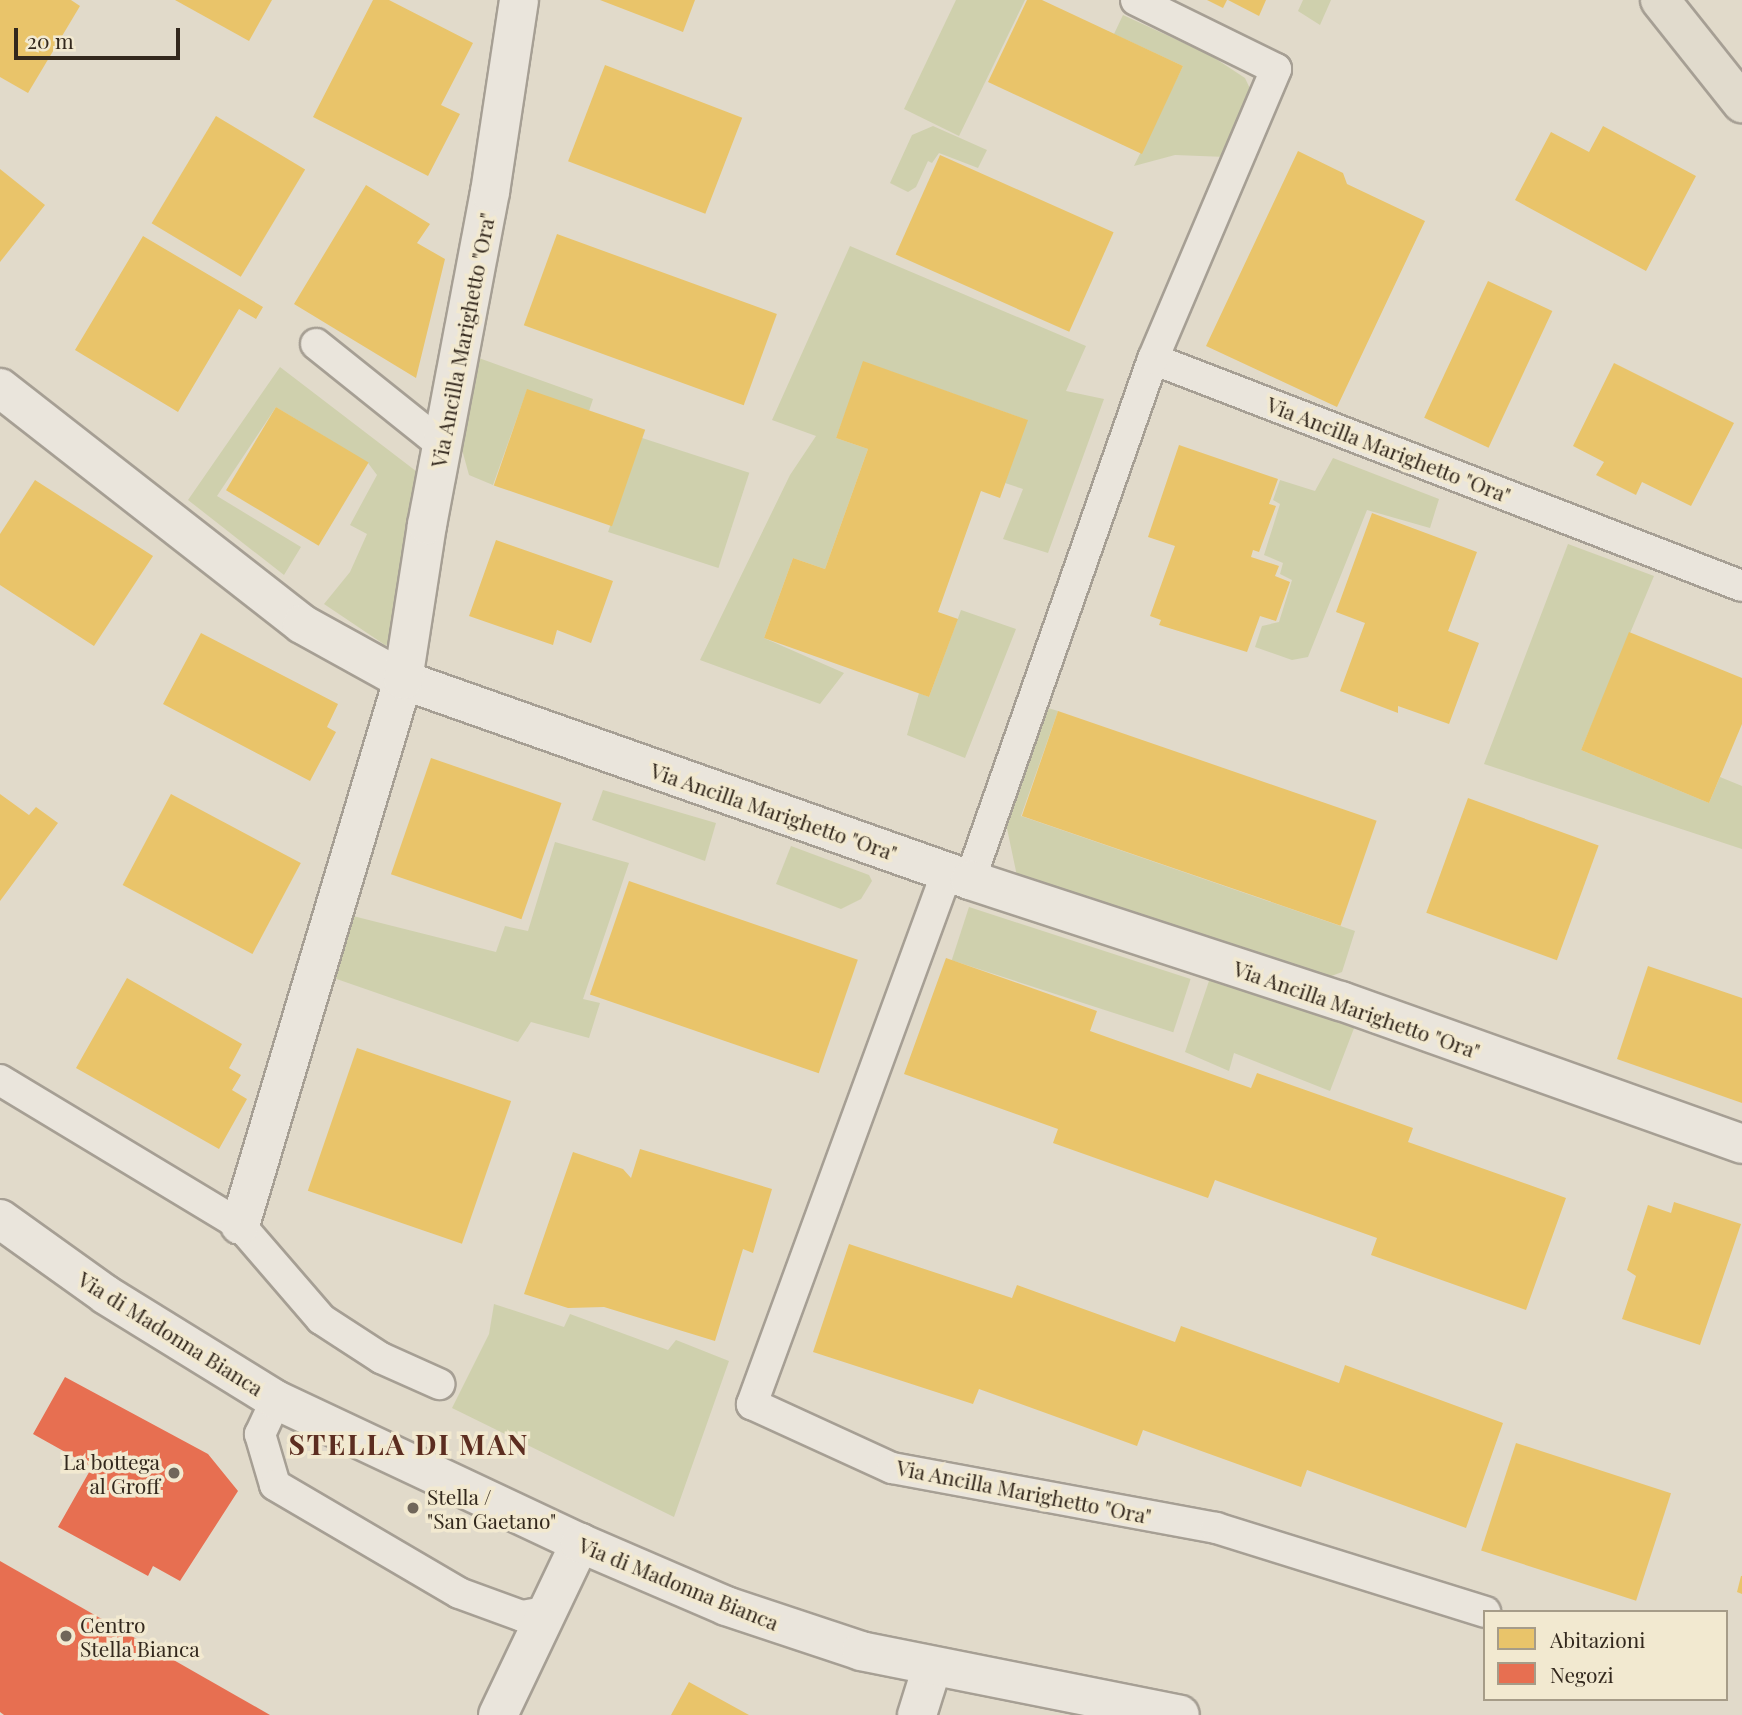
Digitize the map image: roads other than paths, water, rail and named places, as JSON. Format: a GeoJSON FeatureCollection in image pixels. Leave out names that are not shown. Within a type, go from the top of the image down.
{"type":"FeatureCollection","features":[{"type":"Feature","properties":{"kind":"main road"},"geometry":{"type":"LineString","coordinates":[[1660,0],[1742,103]]}},
{"type":"Feature","properties":{"kind":"street","name":"Via Ancilla Marighetto \"Ora\""},"geometry":{"type":"LineString","coordinates":[[240,1225],[403,680],[442,445],[490,192],[519,0]]}},
{"type":"Feature","properties":{"kind":"street","name":"Via Ancilla Marighetto \"Ora\""},"geometry":{"type":"LineString","coordinates":[[0,388],[302,624],[403,680],[958,876],[1341,1002],[1742,1144]]}},
{"type":"Feature","properties":{"kind":"street","name":"Via di Madonna Bianca"},"geometry":{"type":"LineString","coordinates":[[0,1219],[106,1296],[276,1400],[580,1543],[726,1606],[861,1651],[1180,1715]]}},
{"type":"Feature","properties":{"kind":"street"},"geometry":{"type":"LineString","coordinates":[[498,1715],[580,1543]]}},
{"type":"Feature","properties":{"kind":"street"},"geometry":{"type":"LineString","coordinates":[[917,1715],[932,1667]]}},
{"type":"Feature","properties":{"kind":"lane","name":"Via Ancilla Marighetto \"Ora\""},"geometry":{"type":"LineString","coordinates":[[1136,0],[1276,69],[1153,359],[958,876],[752,1404],[892,1468],[1216,1528],[1483,1611]]}},
{"type":"Feature","properties":{"kind":"lane"},"geometry":{"type":"LineString","coordinates":[[316,344],[442,445]]}},
{"type":"Feature","properties":{"kind":"lane","name":"Via Ancilla Marighetto \"Ora\""},"geometry":{"type":"LineString","coordinates":[[1153,359],[1742,586]]}},
{"type":"Feature","properties":{"kind":"lane"},"geometry":{"type":"LineString","coordinates":[[0,1080],[240,1225],[321,1319],[381,1358],[439,1384]]}},
{"type":"Feature","properties":{"kind":"lane"},"geometry":{"type":"LineString","coordinates":[[276,1400],[260,1434],[275,1485],[459,1593],[522,1616],[549,1611]]}},
{"type":"Feature","properties":{"kind":"place","name":"La bottega al Groff"},"geometry":{"type":"Point","coordinates":[174,1473]}},
{"type":"Feature","properties":{"kind":"place","name":"Stella / \"San Gaetano\""},"geometry":{"type":"Point","coordinates":[413,1508]}},
{"type":"Feature","properties":{"kind":"place","name":"Centro Stella Bianca"},"geometry":{"type":"Point","coordinates":[66,1636]}},
{"type":"Feature","properties":{"kind":"district","name":"STELLA DI MAN"},"geometry":{"type":"Point","coordinates":[409,1444]}}]}
